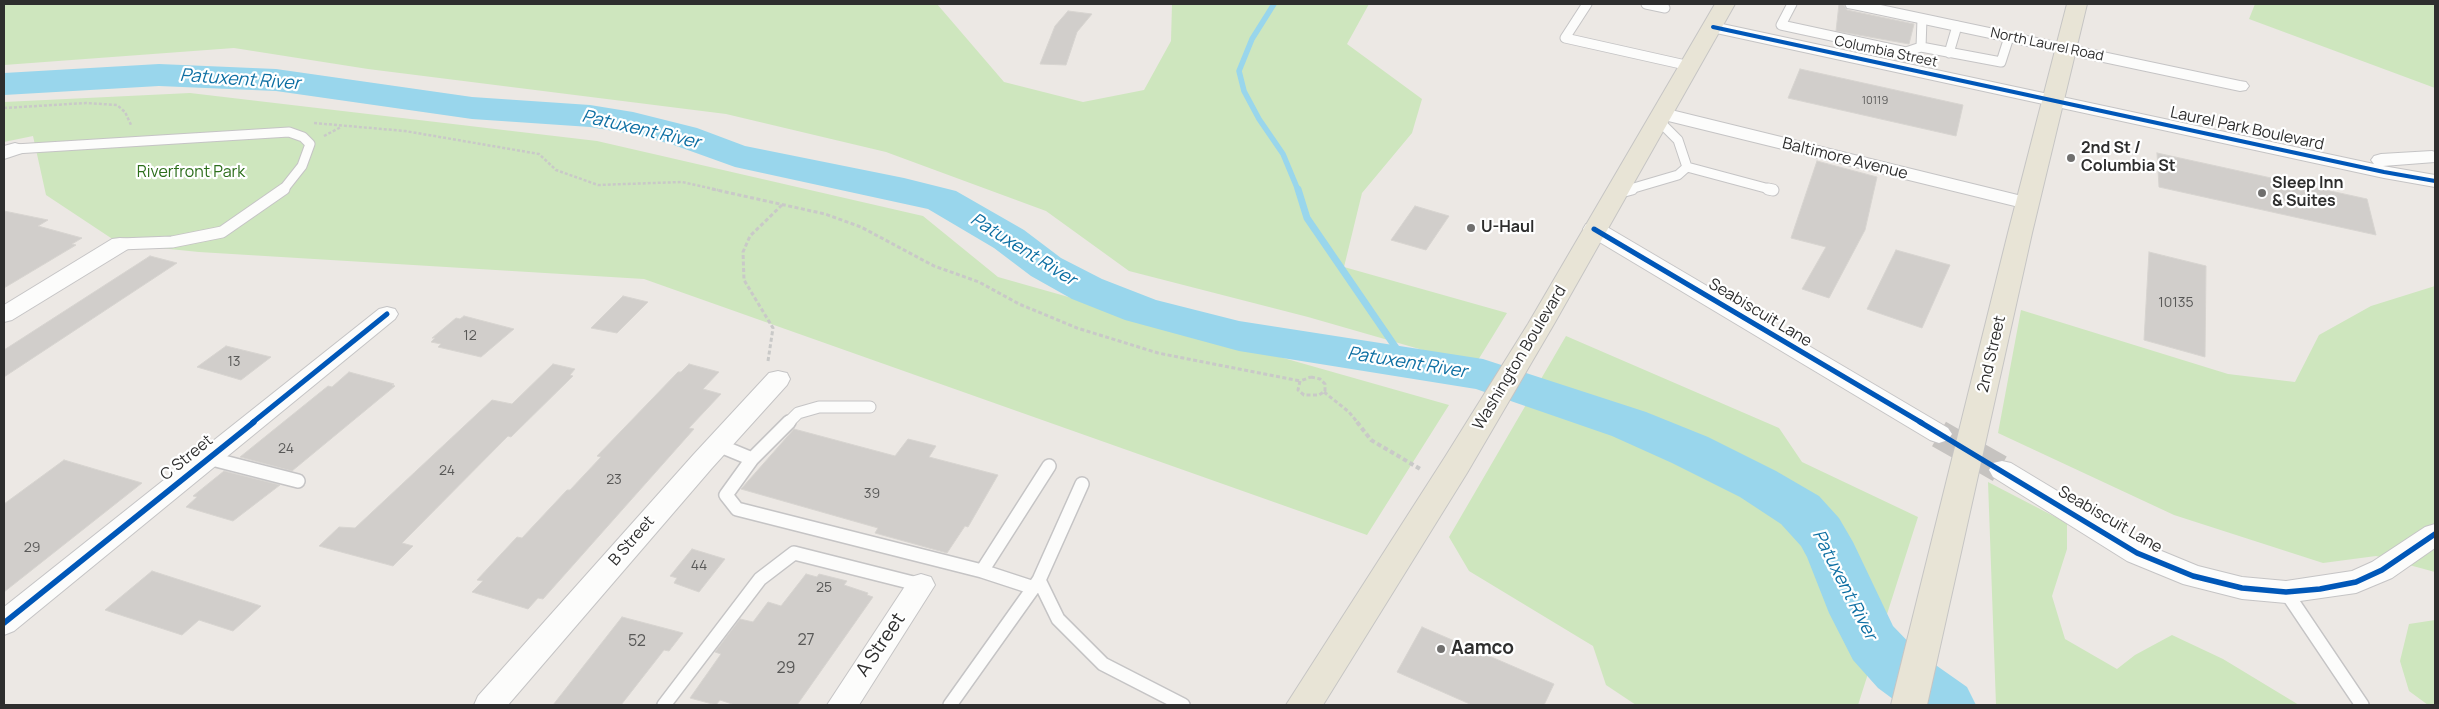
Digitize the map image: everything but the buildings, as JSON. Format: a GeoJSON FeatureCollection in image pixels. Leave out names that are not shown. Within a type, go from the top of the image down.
{"type":"FeatureCollection","features":[{"type":"Feature","properties":{"kind":"main road","name":"Washington Boulevard"},"geometry":{"type":"LineString","coordinates":[[1304,705],[1541,324],[1725,4]]}},
{"type":"Feature","properties":{"kind":"main road","name":"2nd Street"},"geometry":{"type":"LineString","coordinates":[[1908,705],[2027,203],[2067,50],[2077,4]]}},
{"type":"Feature","properties":{"kind":"street","name":"North Laurel Road"},"geometry":{"type":"LineString","coordinates":[[1853,4],[2240,86]]}},
{"type":"Feature","properties":{"kind":"street","name":"Columbia Street"},"geometry":{"type":"LineString","coordinates":[[1713,27],[2054,100]]}},
{"type":"Feature","properties":{"kind":"street","name":"Laurel Park Boulevard"},"geometry":{"type":"LineString","coordinates":[[2054,100],[2435,181]]}},
{"type":"Feature","properties":{"kind":"street","name":"Baltimore Avenue"},"geometry":{"type":"LineString","coordinates":[[1661,118],[2027,203]]}},
{"type":"Feature","properties":{"kind":"street","name":"Laurel Park Boulevard"},"geometry":{"type":"LineString","coordinates":[[2340,162],[2434,162]]}},
{"type":"Feature","properties":{"kind":"street","name":"Seabiscuit Lane"},"geometry":{"type":"LineString","coordinates":[[1594,229],[1939,434]]}},
{"type":"Feature","properties":{"kind":"street"},"geometry":{"type":"LineString","coordinates":[[4,315],[120,244]]}},
{"type":"Feature","properties":{"kind":"street","name":"C Street"},"geometry":{"type":"LineString","coordinates":[[4,623],[387,314]]}},
{"type":"Feature","properties":{"kind":"street","name":"B Street"},"geometry":{"type":"LineString","coordinates":[[489,705],[778,379]]}},
{"type":"Feature","properties":{"kind":"street","name":"Seabiscuit Lane"},"geometry":{"type":"LineString","coordinates":[[2002,470],[2137,553],[2193,576],[2242,588],[2286,592],[2356,582],[2382,570],[2435,534]]}},
{"type":"Feature","properties":{"kind":"street","name":"A Street"},"geometry":{"type":"LineString","coordinates":[[842,705],[921,585]]}},
{"type":"Feature","properties":{"kind":"lane"},"geometry":{"type":"LineString","coordinates":[[1587,4],[1565,38],[1690,66]]}},
{"type":"Feature","properties":{"kind":"lane"},"geometry":{"type":"LineString","coordinates":[[1646,4],[1665,8]]}},
{"type":"Feature","properties":{"kind":"lane"},"geometry":{"type":"LineString","coordinates":[[1792,4],[1781,25],[1906,52],[1921,47],[2001,62],[2009,37]]}},
{"type":"Feature","properties":{"kind":"lane"},"geometry":{"type":"LineString","coordinates":[[1921,47],[1922,19]]}},
{"type":"Feature","properties":{"kind":"lane"},"geometry":{"type":"LineString","coordinates":[[1949,53],[1957,26]]}},
{"type":"Feature","properties":{"kind":"lane"},"geometry":{"type":"LineString","coordinates":[[1661,118],[1678,140],[1687,167]]}},
{"type":"Feature","properties":{"kind":"lane"},"geometry":{"type":"LineString","coordinates":[[10,151],[262,132],[289,132],[303,138],[310,144],[302,166],[281,193],[222,232],[172,242],[120,244]]}},
{"type":"Feature","properties":{"kind":"lane"},"geometry":{"type":"LineString","coordinates":[[1687,167],[1773,190]]}},
{"type":"Feature","properties":{"kind":"lane"},"geometry":{"type":"LineString","coordinates":[[1616,193],[1678,175],[1687,167]]}},
{"type":"Feature","properties":{"kind":"lane"},"geometry":{"type":"LineString","coordinates":[[870,407],[819,407],[798,413],[752,459],[726,495],[736,509],[1037,584],[1058,619],[1103,664],[1182,705]]}},
{"type":"Feature","properties":{"kind":"lane"},"geometry":{"type":"LineString","coordinates":[[718,445],[752,459]]}},
{"type":"Feature","properties":{"kind":"lane"},"geometry":{"type":"LineString","coordinates":[[208,458],[298,482]]}},
{"type":"Feature","properties":{"kind":"lane"},"geometry":{"type":"LineString","coordinates":[[982,571],[1049,466]]}},
{"type":"Feature","properties":{"kind":"lane"},"geometry":{"type":"LineString","coordinates":[[950,705],[1037,584],[1082,484]]}},
{"type":"Feature","properties":{"kind":"lane"},"geometry":{"type":"LineString","coordinates":[[664,705],[760,580],[794,553],[921,585]]}},
{"type":"Feature","properties":{"kind":"lane"},"geometry":{"type":"LineString","coordinates":[[2286,592],[2362,705]]}},
{"type":"Feature","properties":{"kind":"path"},"geometry":{"type":"LineString","coordinates":[[569,176],[598,185],[682,182],[783,203],[825,214],[861,227],[934,266],[979,282],[1019,304],[1077,328],[1158,353],[1300,380],[1312,377],[1320,379],[1325,384],[1324,392]]}},
{"type":"Feature","properties":{"kind":"path"},"geometry":{"type":"LineString","coordinates":[[778,379],[764,373],[773,328],[744,280],[743,252],[750,236],[783,203]]}},
{"type":"Feature","properties":{"kind":"path"},"geometry":{"type":"LineString","coordinates":[[1300,380],[1297,387],[1304,395],[1314,396],[1324,392]]}},
{"type":"Feature","properties":{"kind":"path"},"geometry":{"type":"LineString","coordinates":[[1324,392],[1349,412],[1371,440],[1411,464],[1450,473]]}},
{"type":"Feature","properties":{"kind":"green space"},"geometry":{"type":"Polygon","coordinates":[[[4,4],[937,4],[1004,82],[1083,102],[1144,90],[1171,41],[1172,4],[1369,4],[1347,44],[1422,99],[1412,133],[1362,193],[1344,267],[1507,313],[1475,365],[1308,317],[1129,271],[1046,211],[886,152],[726,114],[368,69],[234,48],[4,65],[4,4]]]}},
{"type":"Feature","properties":{"kind":"green space"},"geometry":{"type":"Polygon","coordinates":[[[2255,4],[2435,4],[2435,88],[2249,19],[2255,4]]]}},
{"type":"Feature","properties":{"kind":"green space","name":"Riverfront Park"},"geometry":{"type":"Polygon","coordinates":[[[190,93],[597,141],[923,216],[998,277],[1449,405],[1367,535],[644,279],[199,252],[120,244],[46,195],[33,136],[4,142],[4,102],[190,93]]]}},
{"type":"Feature","properties":{"kind":"green space"},"geometry":{"type":"Polygon","coordinates":[[[2435,286],[2435,572],[2376,556],[2323,563],[2174,515],[1998,433],[2021,310],[2228,374],[2295,382],[2319,335],[2371,306],[2435,286]]]}},
{"type":"Feature","properties":{"kind":"green space"},"geometry":{"type":"Polygon","coordinates":[[[1566,336],[1779,428],[1802,462],[1918,517],[1858,705],[1636,705],[1606,685],[1593,646],[1469,571],[1449,537],[1566,336]]]}},
{"type":"Feature","properties":{"kind":"green space"},"geometry":{"type":"Polygon","coordinates":[[[1988,482],[2067,523],[2067,549],[2052,596],[2065,639],[2117,669],[2135,655],[2172,635],[2223,659],[2299,705],[1996,705],[1988,482]]]}},
{"type":"Feature","properties":{"kind":"green space"},"geometry":{"type":"Polygon","coordinates":[[[2435,620],[2435,705],[2428,705],[2409,691],[2400,661],[2409,624],[2435,620]]]}},
{"type":"Feature","properties":{"kind":"waterway"},"geometry":{"type":"LineString","coordinates":[[1274,4],[1252,39],[1239,71],[1244,91],[1259,119],[1283,154],[1298,190]]}},
{"type":"Feature","properties":{"kind":"waterway","name":"Patuxent River"},"geometry":{"type":"LineString","coordinates":[[4,84],[159,75],[276,80],[472,108],[590,116],[633,123],[684,136],[735,155],[904,190],[942,200],[1009,239],[1046,267],[1087,289],[1141,310],[1239,336],[1483,375],[1629,424],[1690,450],[1758,484],[1800,510],[1820,532],[1834,557],[1857,613],[1873,643],[1899,671],[1946,705]]}},
{"type":"Feature","properties":{"kind":"waterway"},"geometry":{"type":"LineString","coordinates":[[1298,189],[1307,218],[1405,361]]}},
{"type":"Feature","properties":{"kind":"tunnel"},"geometry":{"type":"LineString","coordinates":[[1939,434],[2002,470]]}},
{"type":"Feature","properties":{"kind":"cycle path"},"geometry":{"type":"LineString","coordinates":[[1713,27],[2384,172],[2405,174],[2435,181]]}},
{"type":"Feature","properties":{"kind":"cycle path"},"geometry":{"type":"LineString","coordinates":[[1594,229],[2002,470],[2137,553],[2193,576],[2242,588],[2286,592],[2320,589],[2356,582],[2382,570],[2435,534]]}},
{"type":"Feature","properties":{"kind":"cycle path"},"geometry":{"type":"LineString","coordinates":[[4,623],[387,314]]}},
{"type":"Feature","properties":{"kind":"place","name":"2nd St / Columbia St"},"geometry":{"type":"Point","coordinates":[2071,158]}},
{"type":"Feature","properties":{"kind":"place","name":"Sleep Inn & Suites"},"geometry":{"type":"Point","coordinates":[2262,193]}},
{"type":"Feature","properties":{"kind":"place","name":"U-Haul"},"geometry":{"type":"Point","coordinates":[1471,228]}},
{"type":"Feature","properties":{"kind":"place","name":"Aamco"},"geometry":{"type":"Point","coordinates":[1441,649]}}]}
